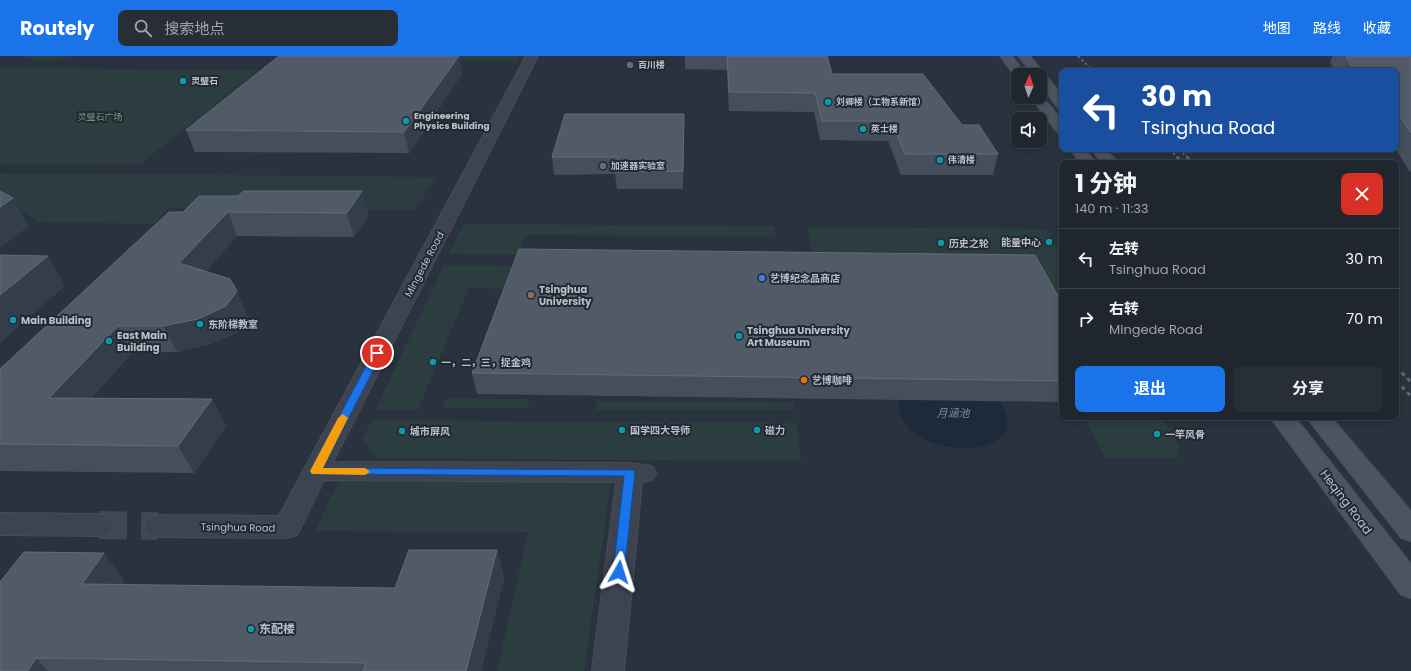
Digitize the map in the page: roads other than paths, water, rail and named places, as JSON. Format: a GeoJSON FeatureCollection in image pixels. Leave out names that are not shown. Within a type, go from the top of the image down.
{"type":"FeatureCollection","features":[{"type":"Feature","properties":{"kind":"main road"},"geometry":{"type":"LineString","coordinates":[[1006,56],[1015,68]]}},
{"type":"Feature","properties":{"kind":"main road"},"geometry":{"type":"LineString","coordinates":[[1024,56],[1034,68]]}},
{"type":"Feature","properties":{"kind":"main road"},"geometry":{"type":"LineString","coordinates":[[1047,84],[1059,100]]}},
{"type":"Feature","properties":{"kind":"main road"},"geometry":{"type":"LineString","coordinates":[[1042,104],[1059,125]]}},
{"type":"Feature","properties":{"kind":"main road"},"geometry":{"type":"LineString","coordinates":[[1079,152],[1086,160]]}},
{"type":"Feature","properties":{"kind":"main road"},"geometry":{"type":"LineString","coordinates":[[1101,152],[1107,160]]}},
{"type":"Feature","properties":{"kind":"main road","name":"Heqing Road"},"geometry":{"type":"LineString","coordinates":[[1284,420],[1411,586]]}},
{"type":"Feature","properties":{"kind":"main road"},"geometry":{"type":"LineString","coordinates":[[1320,420],[1411,530]]}},
{"type":"Feature","properties":{"kind":"street","name":"Mingede Road"},"geometry":{"type":"LineString","coordinates":[[316,471],[532,56]]}},
{"type":"Feature","properties":{"kind":"street"},"geometry":{"type":"LineString","coordinates":[[316,471],[637,472],[608,671]]}},
{"type":"Feature","properties":{"kind":"street","name":"Tsinghua Road"},"geometry":{"type":"LineString","coordinates":[[158,526],[287,527],[316,471]]}},
{"type":"Feature","properties":{"kind":"street"},"geometry":{"type":"LineString","coordinates":[[0,524],[98,525]]}},
{"type":"Feature","properties":{"kind":"water","name":"月涵池"},"geometry":{"type":"Polygon","coordinates":[[[901,393],[998,399],[1007,422],[1001,437],[983,446],[960,448],[935,443],[914,432],[901,416],[901,393]]]}},
{"type":"Feature","properties":{"kind":"tunnel"},"geometry":{"type":"LineString","coordinates":[[99,525],[158,526]]}},
{"type":"Feature","properties":{"kind":"railway"},"geometry":{"type":"LineString","coordinates":[[1078,56],[1090,68]]}},
{"type":"Feature","properties":{"kind":"railway"},"geometry":{"type":"LineString","coordinates":[[1173,152],[1178,158]]}},
{"type":"Feature","properties":{"kind":"railway"},"geometry":{"type":"LineString","coordinates":[[1182,152],[1190,160]]}},
{"type":"Feature","properties":{"kind":"railway"},"geometry":{"type":"LineString","coordinates":[[1399,370],[1411,382]]}},
{"type":"Feature","properties":{"kind":"railway"},"geometry":{"type":"LineString","coordinates":[[1399,384],[1411,396]]}},
{"type":"Feature","properties":{"kind":"place","name":"百川楼"},"geometry":{"type":"Point","coordinates":[630,65]}},
{"type":"Feature","properties":{"kind":"place","name":"灵璧石"},"geometry":{"type":"Point","coordinates":[183,81]}},
{"type":"Feature","properties":{"kind":"place","name":"刘卿楼（工物系新馆）"},"geometry":{"type":"Point","coordinates":[828,102]}},
{"type":"Feature","properties":{"kind":"place","name":"Engineering Physics Building"},"geometry":{"type":"Point","coordinates":[406,121]}},
{"type":"Feature","properties":{"kind":"place","name":"英士楼"},"geometry":{"type":"Point","coordinates":[863,129]}},
{"type":"Feature","properties":{"kind":"place","name":"伟清楼"},"geometry":{"type":"Point","coordinates":[940,160]}},
{"type":"Feature","properties":{"kind":"place","name":"加速器实验室"},"geometry":{"type":"Point","coordinates":[603,166]}},
{"type":"Feature","properties":{"kind":"place","name":"能量中心"},"geometry":{"type":"Point","coordinates":[1049,242]}},
{"type":"Feature","properties":{"kind":"place","name":"历史之轮"},"geometry":{"type":"Point","coordinates":[941,243]}},
{"type":"Feature","properties":{"kind":"place","name":"艺博纪念品商店"},"geometry":{"type":"Point","coordinates":[762,278]}},
{"type":"Feature","properties":{"kind":"place","name":"Tsinghua University"},"geometry":{"type":"Point","coordinates":[531,295]}},
{"type":"Feature","properties":{"kind":"place","name":"Main Building"},"geometry":{"type":"Point","coordinates":[13,320]}},
{"type":"Feature","properties":{"kind":"place","name":"东阶梯教室"},"geometry":{"type":"Point","coordinates":[200,324]}},
{"type":"Feature","properties":{"kind":"place","name":"Tsinghua University Art Museum"},"geometry":{"type":"Point","coordinates":[739,336]}},
{"type":"Feature","properties":{"kind":"place","name":"East Main Building"},"geometry":{"type":"Point","coordinates":[109,341]}},
{"type":"Feature","properties":{"kind":"place","name":"一，二，三，捉金鸡"},"geometry":{"type":"Point","coordinates":[433,362]}},
{"type":"Feature","properties":{"kind":"place","name":"艺博咖啡"},"geometry":{"type":"Point","coordinates":[804,380]}},
{"type":"Feature","properties":{"kind":"place","name":"国学四大导师"},"geometry":{"type":"Point","coordinates":[622,430]}},
{"type":"Feature","properties":{"kind":"place","name":"磁力"},"geometry":{"type":"Point","coordinates":[757,430]}},
{"type":"Feature","properties":{"kind":"place","name":"城市屏风"},"geometry":{"type":"Point","coordinates":[402,431]}},
{"type":"Feature","properties":{"kind":"place","name":"一竿风骨"},"geometry":{"type":"Point","coordinates":[1157,434]}},
{"type":"Feature","properties":{"kind":"place","name":"东配楼"},"geometry":{"type":"Point","coordinates":[251,629]}},
{"type":"Feature","properties":{"kind":"park label","name":"灵璧石广场"},"geometry":{"type":"Point","coordinates":[100,117]}}]}
